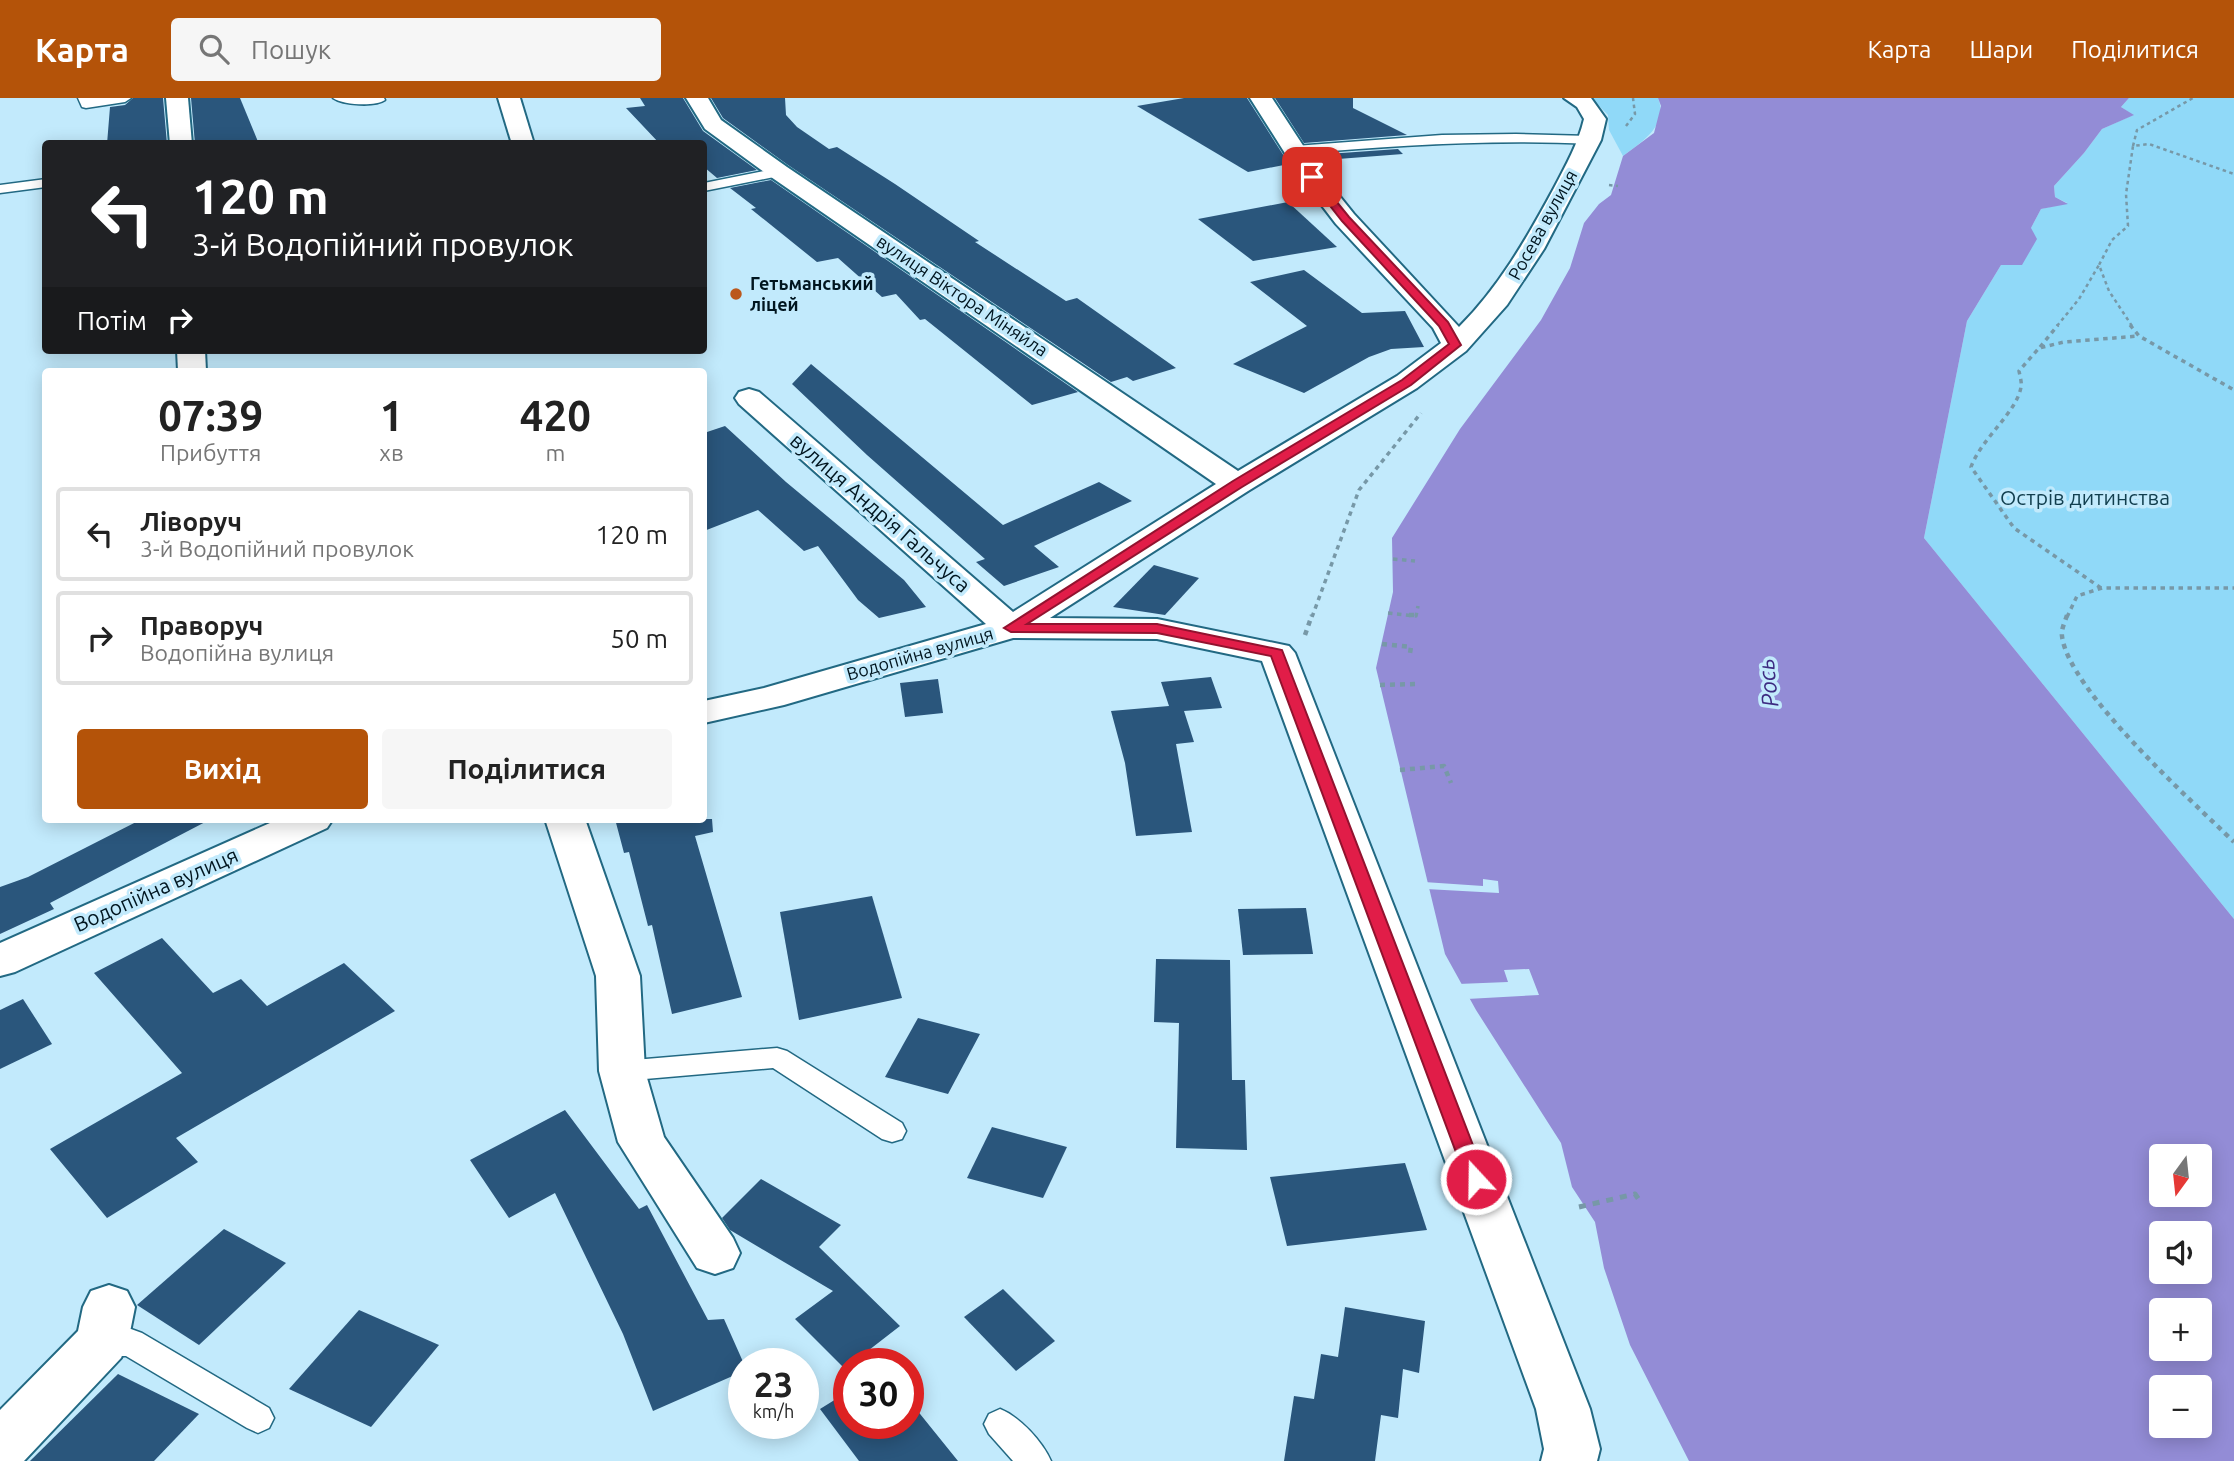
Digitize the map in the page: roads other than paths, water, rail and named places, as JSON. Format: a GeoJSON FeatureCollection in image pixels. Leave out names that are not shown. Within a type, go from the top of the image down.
{"type":"FeatureCollection","features":[{"type":"Feature","properties":{"kind":"street"},"geometry":{"type":"LineString","coordinates":[[177,98],[181,140]]}},
{"type":"Feature","properties":{"kind":"street"},"geometry":{"type":"LineString","coordinates":[[509,98],[522,140]]}},
{"type":"Feature","properties":{"kind":"street","name":"вулиця Віктора Міняйла"},"geometry":{"type":"LineString","coordinates":[[697,98],[713,124],[779,172],[1237,484]]}},
{"type":"Feature","properties":{"kind":"street"},"geometry":{"type":"LineString","coordinates":[[1261,98],[1345,219],[1444,324],[1455,345]]}},
{"type":"Feature","properties":{"kind":"street"},"geometry":{"type":"LineString","coordinates":[[1575,98],[1585,103],[1595,119],[1590,140]]}},
{"type":"Feature","properties":{"kind":"street","name":"Росева вулиця"},"geometry":{"type":"LineString","coordinates":[[1455,345],[1489,313],[1518,274],[1590,140]]}},
{"type":"Feature","properties":{"kind":"street","name":"Водопійна вулиця"},"geometry":{"type":"LineString","coordinates":[[707,711],[771,697],[1011,628],[1237,484],[1406,382],[1455,345]]}},
{"type":"Feature","properties":{"kind":"street","name":"вулиця Андрія Гальчуса"},"geometry":{"type":"LineString","coordinates":[[749,398],[1011,628]]}},
{"type":"Feature","properties":{"kind":"street"},"geometry":{"type":"LineString","coordinates":[[1011,628],[1157,629],[1277,653],[1563,1409],[1572,1457]]}},
{"type":"Feature","properties":{"kind":"street","name":"Водопійна вулиця"},"geometry":{"type":"LineString","coordinates":[[0,961],[304,823]]}},
{"type":"Feature","properties":{"kind":"street"},"geometry":{"type":"LineString","coordinates":[[566,823],[618,976],[622,1071],[642,1142],[715,1253]]}},
{"type":"Feature","properties":{"kind":"street"},"geometry":{"type":"LineString","coordinates":[[0,1448],[105,1325]]}},
{"type":"Feature","properties":{"kind":"lane"},"geometry":{"type":"LineString","coordinates":[[84,98],[86,104],[125,98]]}},
{"type":"Feature","properties":{"kind":"lane"},"geometry":{"type":"LineString","coordinates":[[339,98],[379,100]]}},
{"type":"Feature","properties":{"kind":"lane"},"geometry":{"type":"LineString","coordinates":[[1295,150],[1432,139],[1547,137],[1590,140]]}},
{"type":"Feature","properties":{"kind":"lane"},"geometry":{"type":"LineString","coordinates":[[707,186],[779,172]]}},
{"type":"Feature","properties":{"kind":"lane"},"geometry":{"type":"LineString","coordinates":[[0,189],[42,184]]}},
{"type":"Feature","properties":{"kind":"lane"},"geometry":{"type":"LineString","coordinates":[[622,1071],[777,1058],[892,1130]]}},
{"type":"Feature","properties":{"kind":"lane"},"geometry":{"type":"LineString","coordinates":[[105,1325],[258,1418]]}},
{"type":"Feature","properties":{"kind":"lane"},"geometry":{"type":"LineString","coordinates":[[1000,1424],[1034,1461]]}},
{"type":"Feature","properties":{"kind":"water","name":"Рось"},"geometry":{"type":"Polygon","coordinates":[[[1658,98],[2129,98],[2121,107],[2134,115],[2102,129],[2054,186],[2055,197],[2068,204],[2041,209],[2031,228],[2037,239],[2022,265],[2001,265],[1967,321],[1924,538],[2234,919],[2234,1461],[1689,1461],[1630,1345],[1604,1268],[1595,1222],[1572,1187],[1561,1143],[1476,1010],[1445,954],[1376,668],[1393,592],[1392,538],[1460,429],[1541,320],[1570,268],[1584,223],[1599,204],[1611,195],[1623,156],[1654,133],[1661,106],[1658,98]]]}},
{"type":"Feature","properties":{"kind":"place","name":"Гетьманський ліцей"},"geometry":{"type":"Point","coordinates":[736,294]}},
{"type":"Feature","properties":{"kind":"park label","name":"Острів дитинства"},"geometry":{"type":"Point","coordinates":[2085,498]}}]}
